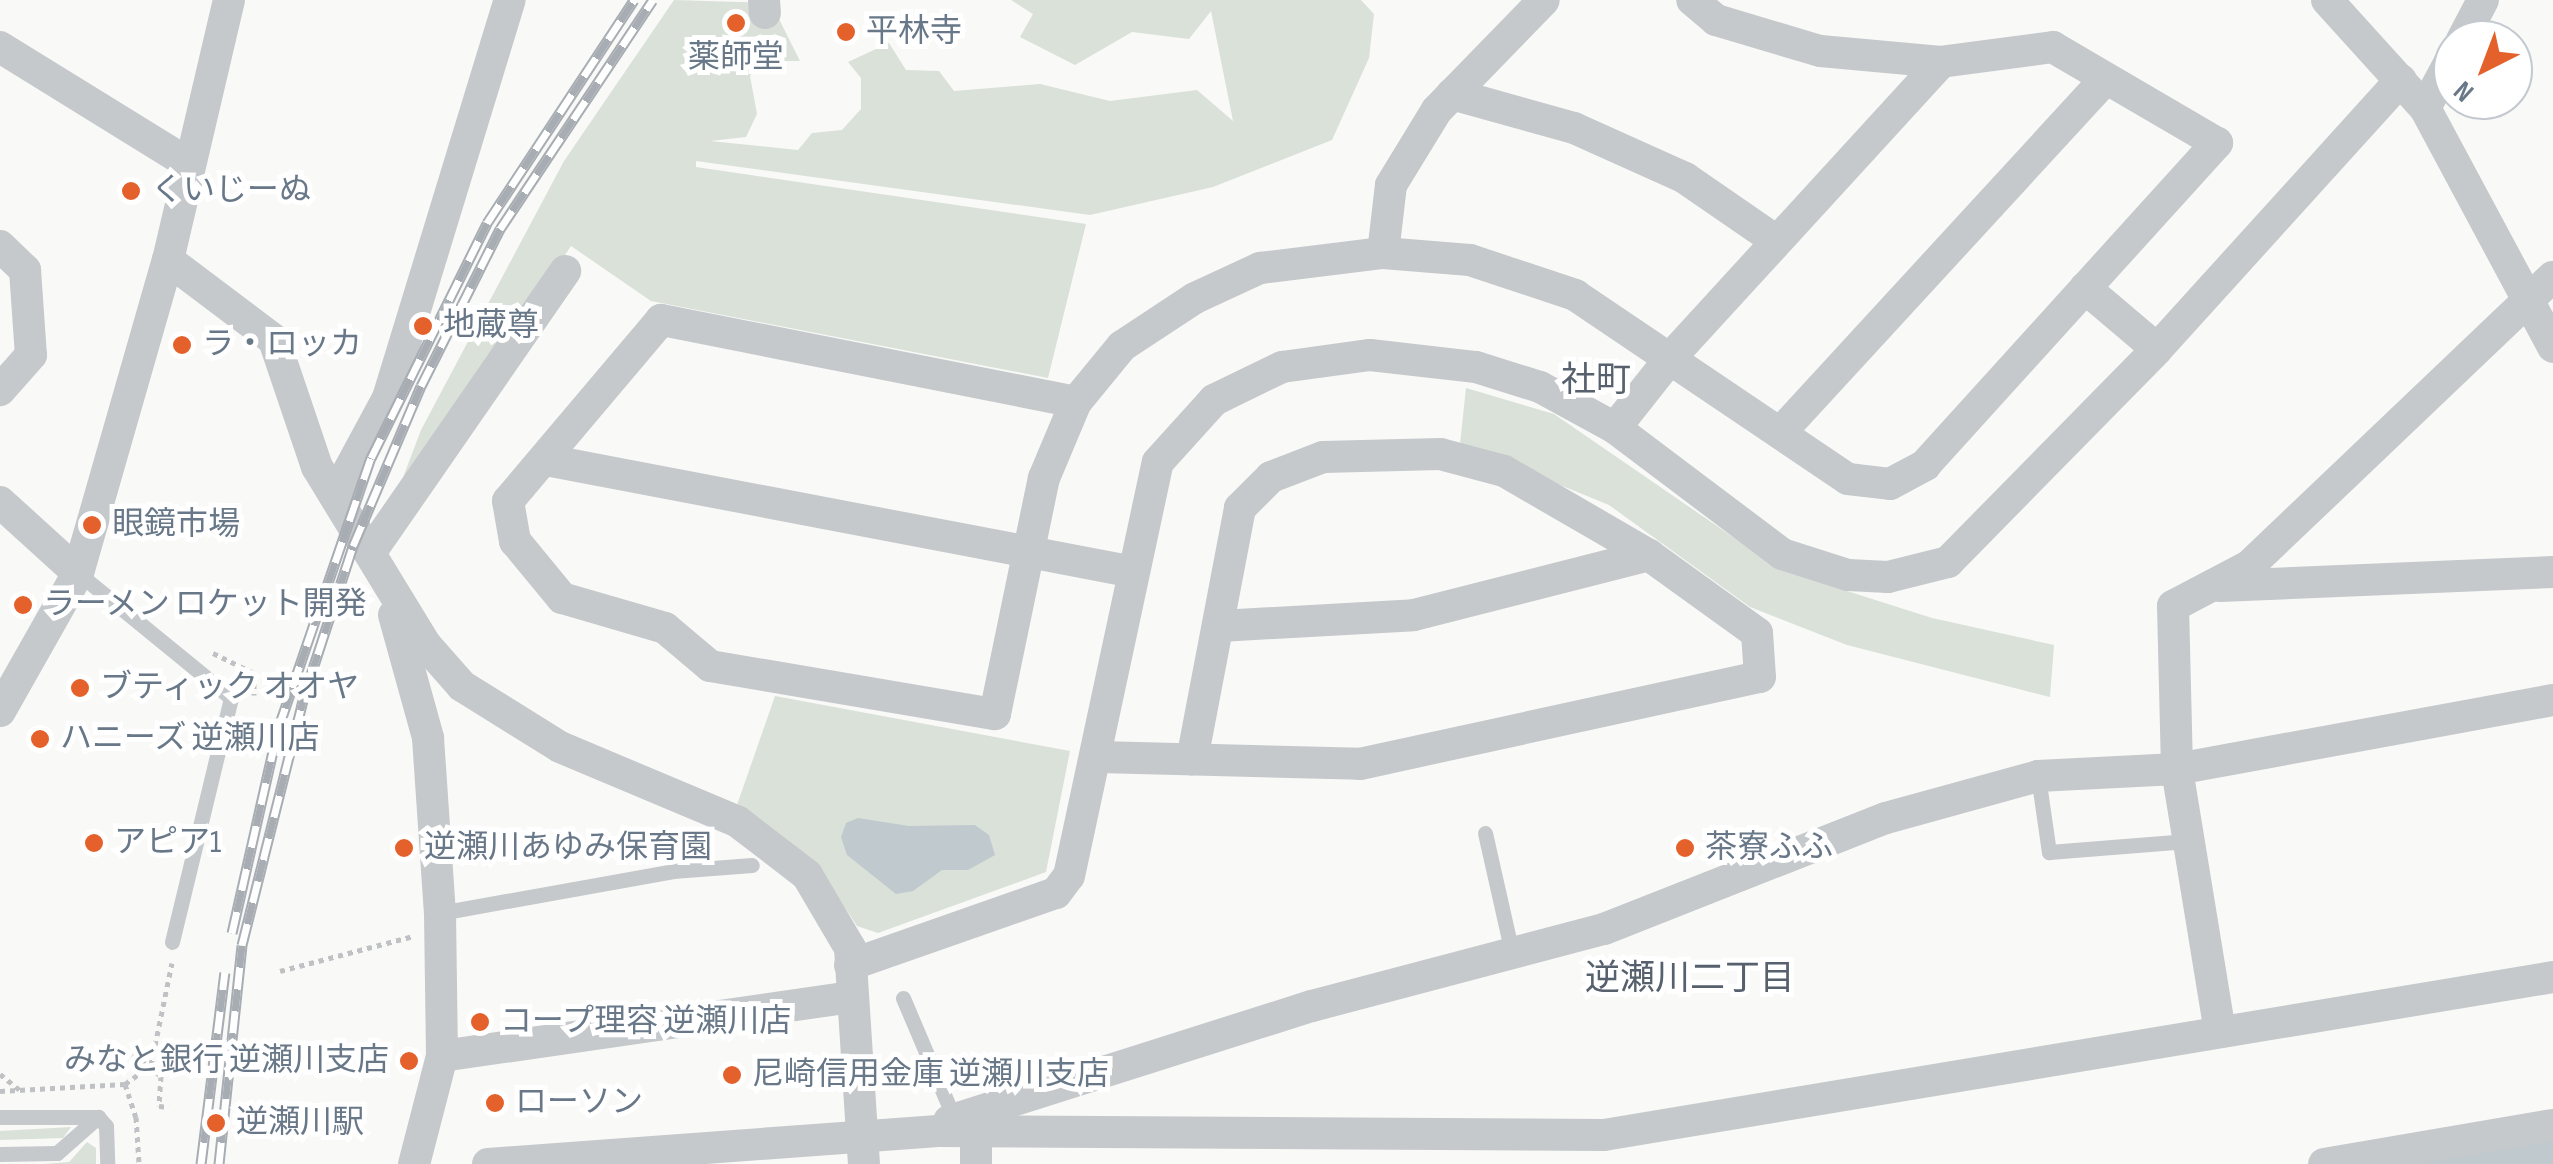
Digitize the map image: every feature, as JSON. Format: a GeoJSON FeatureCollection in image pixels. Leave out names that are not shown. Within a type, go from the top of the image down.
{"type":"FeatureCollection","features":[{"type":"Feature","properties":{"kind":"street"},"geometry":{"type":"LineString","coordinates":[[0,711],[78,574],[168,260],[186,162],[229,0]]}},
{"type":"Feature","properties":{"kind":"street"},"geometry":{"type":"LineString","coordinates":[[336,496],[388,398],[510,0]]}},
{"type":"Feature","properties":{"kind":"street"},"geometry":{"type":"LineString","coordinates":[[1383,253],[1391,185],[1452,94],[1544,0]]}},
{"type":"Feature","properties":{"kind":"street"},"geometry":{"type":"LineString","coordinates":[[1076,402],[661,320],[508,502],[515,541],[562,598],[665,628],[710,666],[994,714],[1044,478],[1076,402],[1122,346],[1196,298],[1260,268],[1383,253],[1470,260],[1575,296],[1672,356],[1848,479],[1890,484],[1924,465],[2217,143],[2052,47],[1941,62],[1820,51],[1716,20],[1692,0]]}},
{"type":"Feature","properties":{"kind":"street"},"geometry":{"type":"LineString","coordinates":[[2327,0],[2425,108],[2553,348]]}},
{"type":"Feature","properties":{"kind":"street"},"geometry":{"type":"LineString","coordinates":[[0,47],[186,162]]}},
{"type":"Feature","properties":{"kind":"street"},"geometry":{"type":"LineString","coordinates":[[1614,428],[1775,240],[1941,62]]}},
{"type":"Feature","properties":{"kind":"street"},"geometry":{"type":"LineString","coordinates":[[1780,433],[2106,79]]}},
{"type":"Feature","properties":{"kind":"street"},"geometry":{"type":"LineString","coordinates":[[442,1056],[851,981],[1056,893],[1069,876],[1099,757],[1129,571],[1158,462],[1214,400],[1282,368],[1370,355],[1476,367],[1540,387],[1614,428],[1782,554],[1848,575],[1888,577],[1948,562],[2156,349],[2402,80]]}},
{"type":"Feature","properties":{"kind":"street"},"geometry":{"type":"LineString","coordinates":[[2425,108],[2433,93]]}},
{"type":"Feature","properties":{"kind":"street"},"geometry":{"type":"LineString","coordinates":[[1452,94],[1574,128],[1685,178],[1775,240]]}},
{"type":"Feature","properties":{"kind":"street"},"geometry":{"type":"LineString","coordinates":[[0,246],[25,270],[30,355],[0,390]]}},
{"type":"Feature","properties":{"kind":"street"},"geometry":{"type":"LineString","coordinates":[[168,260],[274,340],[317,467],[425,644],[462,686],[560,747],[738,822],[807,876],[850,948],[862,1149]]}},
{"type":"Feature","properties":{"kind":"street"},"geometry":{"type":"LineString","coordinates":[[370,553],[564,271]]}},
{"type":"Feature","properties":{"kind":"street"},"geometry":{"type":"LineString","coordinates":[[2220,1032],[2176,769],[2173,606],[2248,566],[2553,277]]}},
{"type":"Feature","properties":{"kind":"street"},"geometry":{"type":"LineString","coordinates":[[2086,288],[2156,349]]}},
{"type":"Feature","properties":{"kind":"street"},"geometry":{"type":"LineString","coordinates":[[1099,757],[1360,764],[1760,677],[1757,633],[1649,555],[1504,471],[1440,454],[1323,457],[1271,477],[1240,508],[1192,759]]}},
{"type":"Feature","properties":{"kind":"street"},"geometry":{"type":"LineString","coordinates":[[546,460],[1129,571]]}},
{"type":"Feature","properties":{"kind":"street"},"geometry":{"type":"LineString","coordinates":[[0,502],[78,574]]}},
{"type":"Feature","properties":{"kind":"street"},"geometry":{"type":"LineString","coordinates":[[1220,626],[1414,614],[1649,555]]}},
{"type":"Feature","properties":{"kind":"street"},"geometry":{"type":"LineString","coordinates":[[2215,586],[2553,572]]}},
{"type":"Feature","properties":{"kind":"street"},"geometry":{"type":"LineString","coordinates":[[392,590],[428,738],[440,921],[442,1056],[414,1164]]}},
{"type":"Feature","properties":{"kind":"street"},"geometry":{"type":"LineString","coordinates":[[488,1164],[862,1149],[956,1126],[1312,1006],[1604,929],[1886,818],[2038,776],[2176,769],[2553,700]]}},
{"type":"Feature","properties":{"kind":"street"},"geometry":{"type":"LineString","coordinates":[[956,1126],[1604,1134],[2553,977]]}},
{"type":"Feature","properties":{"kind":"street"},"geometry":{"type":"LineString","coordinates":[[2324,1164],[2553,1125]]}},
{"type":"Feature","properties":{"kind":"street"},"geometry":{"type":"LineString","coordinates":[[956,1126],[976,1164]]}},
{"type":"Feature","properties":{"kind":"lane"},"geometry":{"type":"LineString","coordinates":[[78,574],[231,698],[173,946]]}},
{"type":"Feature","properties":{"kind":"lane"},"geometry":{"type":"LineString","coordinates":[[2038,776],[2048,852],[2188,841]]}},
{"type":"Feature","properties":{"kind":"lane"},"geometry":{"type":"LineString","coordinates":[[1485,833],[1512,954]]}},
{"type":"Feature","properties":{"kind":"lane"},"geometry":{"type":"LineString","coordinates":[[440,921],[672,871],[752,866]]}},
{"type":"Feature","properties":{"kind":"lane"},"geometry":{"type":"LineString","coordinates":[[902,998],[956,1126]]}},
{"type":"Feature","properties":{"kind":"lane"},"geometry":{"type":"LineString","coordinates":[[0,1117],[98,1117],[106,1126],[107,1164]]}},
{"type":"Feature","properties":{"kind":"lane"},"geometry":{"type":"LineString","coordinates":[[0,1154],[57,1153],[98,1117]]}},
{"type":"Feature","properties":{"kind":"path"},"geometry":{"type":"LineString","coordinates":[[210,652],[254,673],[252,700]]}},
{"type":"Feature","properties":{"kind":"path"},"geometry":{"type":"LineString","coordinates":[[280,971],[440,921]]}},
{"type":"Feature","properties":{"kind":"path"},"geometry":{"type":"LineString","coordinates":[[125,1084],[152,1065],[173,946]]}},
{"type":"Feature","properties":{"kind":"path"},"geometry":{"type":"LineString","coordinates":[[133,1054],[161,1076],[159,1106],[169,1107]]}},
{"type":"Feature","properties":{"kind":"path"},"geometry":{"type":"LineString","coordinates":[[0,1074],[20,1090]]}},
{"type":"Feature","properties":{"kind":"shaded area"},"geometry":{"type":"Polygon","coordinates":[[[674,0],[771,3],[800,61],[758,61],[750,76],[757,114],[746,137],[710,141],[798,150],[812,133],[842,130],[861,109],[861,78],[848,62],[889,43],[906,70],[939,71],[954,91],[1040,84],[1110,101],[1197,90],[1233,121],[1211,11],[1189,39],[1132,32],[1075,65],[1020,37],[1033,14],[1011,0],[1361,0],[1374,14],[1369,58],[1332,140],[1213,187],[1090,215],[696,161],[696,167],[1086,224],[1048,378],[651,301],[571,246],[407,487],[399,488],[421,430],[564,161],[674,0]]]}},
{"type":"Feature","properties":{"kind":"shaded area"},"geometry":{"type":"Polygon","coordinates":[[[1466,388],[1554,414],[1781,570],[1932,618],[2054,645],[2050,697],[1847,645],[1750,607],[1609,505],[1460,444],[1466,388]]]}},
{"type":"Feature","properties":{"kind":"shaded area"},"geometry":{"type":"Polygon","coordinates":[[[775,696],[1070,751],[1046,872],[878,933],[857,926],[822,873],[737,805],[775,696]]]}},
{"type":"Feature","properties":{"kind":"shaded area"},"geometry":{"type":"Polygon","coordinates":[[[858,818],[909,826],[975,825],[989,835],[995,855],[968,870],[942,870],[913,891],[896,894],[847,855],[841,837],[846,823],[858,818]]]}},
{"type":"Feature","properties":{"kind":"shaded area"},"geometry":{"type":"Polygon","coordinates":[[[71,1127],[63,1138],[0,1140],[0,1131],[71,1127]]]}},
{"type":"Feature","properties":{"kind":"shaded area"},"geometry":{"type":"Polygon","coordinates":[[[2553,1138],[2553,1164],[2396,1164],[2553,1138]]]}},
{"type":"Feature","properties":{"kind":"shaded area"},"geometry":{"type":"Polygon","coordinates":[[[87,1142],[96,1148],[96,1164],[44,1164],[69,1162],[87,1142]]]}},
{"type":"Feature","properties":{"kind":"railway"},"geometry":{"type":"LineString","coordinates":[[232,933],[278,729],[371,458],[487,223],[634,0]]}},
{"type":"Feature","properties":{"kind":"railway"},"geometry":{"type":"LineString","coordinates":[[219,1164],[242,945],[304,696],[353,546],[421,386],[500,229],[653,0]]}},
{"type":"Feature","properties":{"kind":"railway"},"geometry":{"type":"LineString","coordinates":[[201,1164],[225,972]]}},
{"type":"Feature","properties":{"kind":"place","name":"薬師堂"},"geometry":{"type":"Point","coordinates":[736,23]}},
{"type":"Feature","properties":{"kind":"place","name":"平林寺"},"geometry":{"type":"Point","coordinates":[846,32]}},
{"type":"Feature","properties":{"kind":"place","name":"くいじーぬ"},"geometry":{"type":"Point","coordinates":[131,191]}},
{"type":"Feature","properties":{"kind":"place","name":"地蔵尊"},"geometry":{"type":"Point","coordinates":[423,326]}},
{"type":"Feature","properties":{"kind":"place","name":"ラ・ロッカ"},"geometry":{"type":"Point","coordinates":[182,345]}},
{"type":"Feature","properties":{"kind":"place","name":"眼鏡市場"},"geometry":{"type":"Point","coordinates":[92,525]}},
{"type":"Feature","properties":{"kind":"place","name":"ラーメン ロケット開発"},"geometry":{"type":"Point","coordinates":[23,605]}},
{"type":"Feature","properties":{"kind":"place","name":"ブティック オオヤ"},"geometry":{"type":"Point","coordinates":[80,688]}},
{"type":"Feature","properties":{"kind":"place","name":"ハニーズ 逆瀬川店"},"geometry":{"type":"Point","coordinates":[40,739]}},
{"type":"Feature","properties":{"kind":"place","name":"アピア1"},"geometry":{"type":"Point","coordinates":[94,843]}},
{"type":"Feature","properties":{"kind":"place","name":"逆瀬川あゆみ保育園"},"geometry":{"type":"Point","coordinates":[404,848]}},
{"type":"Feature","properties":{"kind":"place","name":"茶寮ふふ"},"geometry":{"type":"Point","coordinates":[1685,848]}},
{"type":"Feature","properties":{"kind":"place","name":"コープ理容 逆瀬川店"},"geometry":{"type":"Point","coordinates":[480,1022]}},
{"type":"Feature","properties":{"kind":"place","name":"みなと銀行 逆瀬川支店"},"geometry":{"type":"Point","coordinates":[409,1061]}},
{"type":"Feature","properties":{"kind":"place","name":"尼崎信用金庫 逆瀬川支店"},"geometry":{"type":"Point","coordinates":[732,1075]}},
{"type":"Feature","properties":{"kind":"place","name":"ローソン"},"geometry":{"type":"Point","coordinates":[495,1103]}},
{"type":"Feature","properties":{"kind":"place","name":"逆瀬川駅"},"geometry":{"type":"Point","coordinates":[216,1123]}},
{"type":"Feature","properties":{"kind":"district","name":"社町"},"geometry":{"type":"Point","coordinates":[1596,381]}},
{"type":"Feature","properties":{"kind":"district","name":"逆瀬川二丁目"},"geometry":{"type":"Point","coordinates":[1690,979]}}]}
